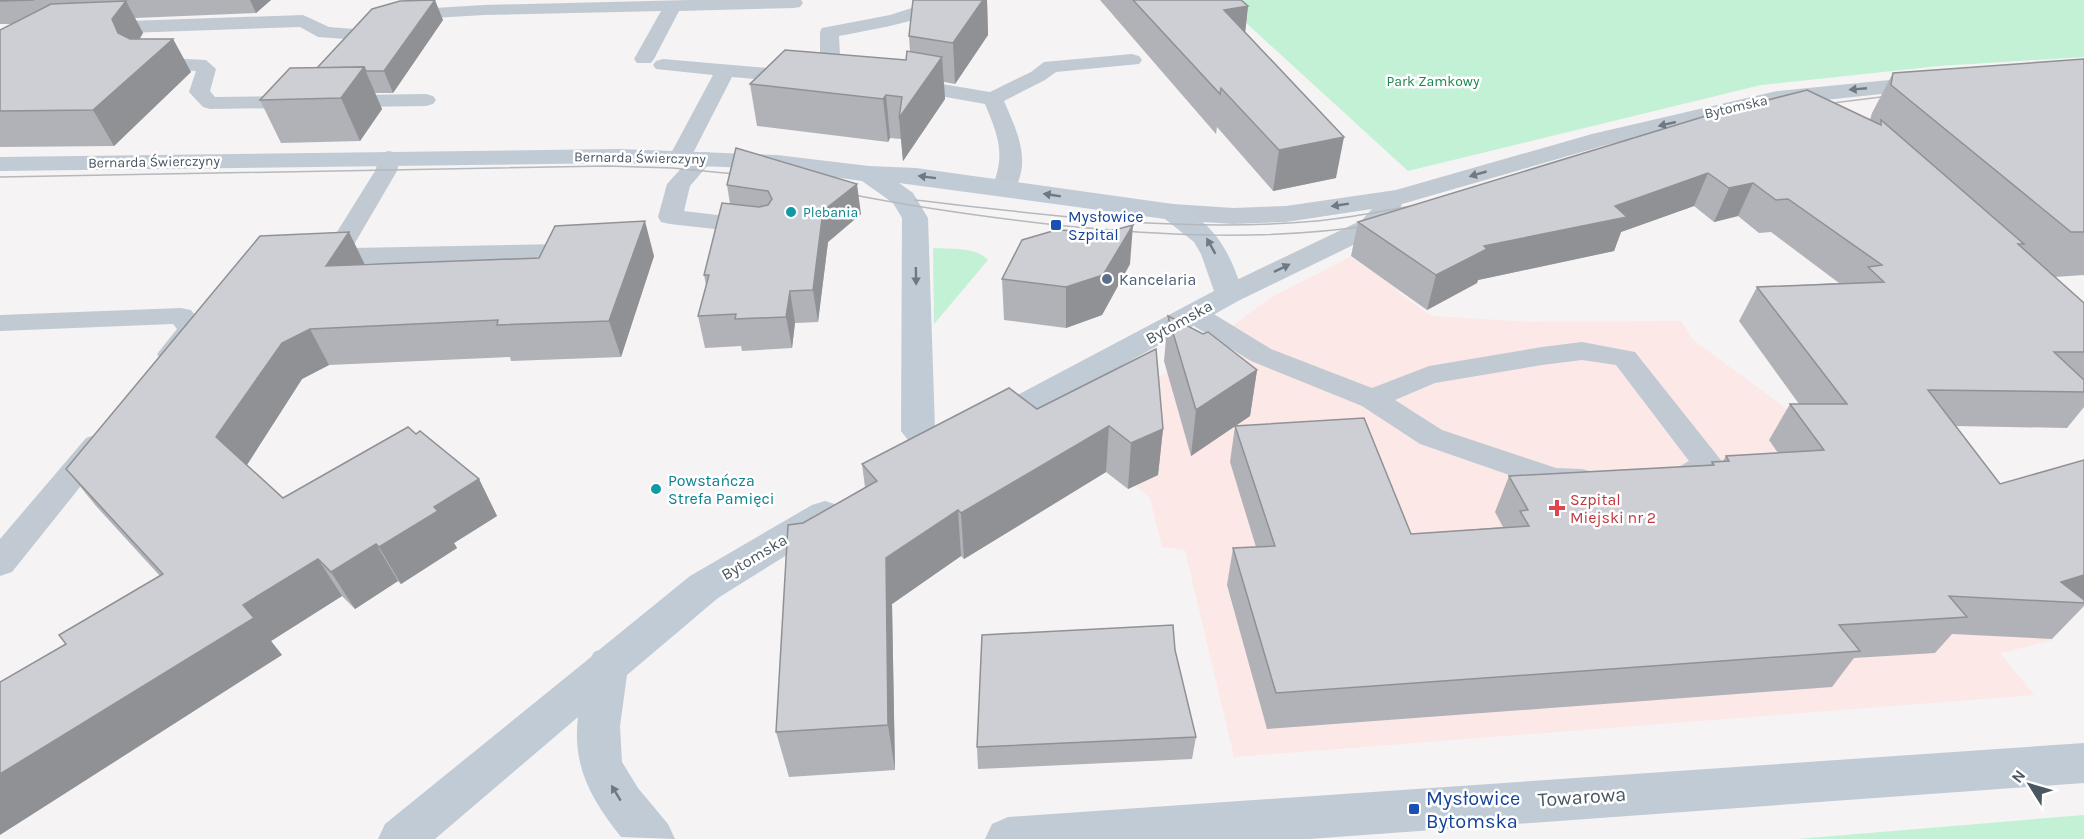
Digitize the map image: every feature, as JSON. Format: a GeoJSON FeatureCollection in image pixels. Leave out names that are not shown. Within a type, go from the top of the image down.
{"type":"FeatureCollection","features":[{"type":"Feature","properties":{"kind":"street","name":"Bytomska"},"geometry":{"type":"LineString","coordinates":[[1173,212],[1233,216],[1286,214],[1398,197],[1600,140],[1777,98],[1954,81]]}},
{"type":"Feature","properties":{"kind":"street"},"geometry":{"type":"LineString","coordinates":[[1802,94],[1838,117]]}},
{"type":"Feature","properties":{"kind":"street","name":"Bernarda Świerczyny"},"geometry":{"type":"LineString","coordinates":[[0,164],[389,158],[691,158],[777,162],[869,174],[916,176],[1173,212],[1205,237],[1215,254],[1230,294]]}},
{"type":"Feature","properties":{"kind":"street"},"geometry":{"type":"LineString","coordinates":[[869,174],[904,198],[915,218],[930,206],[994,186]]}},
{"type":"Feature","properties":{"kind":"street","name":"Bytomska"},"geometry":{"type":"LineString","coordinates":[[915,218],[920,461],[1230,294],[1371,226],[1398,197]]}},
{"type":"Feature","properties":{"kind":"street","name":"Bytomska"},"geometry":{"type":"LineString","coordinates":[[401,839],[608,664],[704,587],[854,498]]}},
{"type":"Feature","properties":{"kind":"street"},"geometry":{"type":"LineString","coordinates":[[608,664],[599,725],[600,762],[616,794],[652,839]]}},
{"type":"Feature","properties":{"kind":"street","name":"Towarowa"},"geometry":{"type":"LineString","coordinates":[[1008,839],[2084,763]]}},
{"type":"Feature","properties":{"kind":"lane"},"geometry":{"type":"LineString","coordinates":[[332,68],[359,34],[382,21],[429,12],[792,2],[819,20],[888,22],[930,8],[930,0]]}},
{"type":"Feature","properties":{"kind":"lane"},"geometry":{"type":"LineString","coordinates":[[672,7],[654,62],[829,80],[875,81],[972,93],[993,99],[1016,88],[1051,66],[1132,60]]}},
{"type":"Feature","properties":{"kind":"lane"},"geometry":{"type":"LineString","coordinates":[[819,20],[830,57],[875,81]]}},
{"type":"Feature","properties":{"kind":"lane"},"geometry":{"type":"LineString","coordinates":[[85,29],[303,21],[325,33],[359,34]]}},
{"type":"Feature","properties":{"kind":"lane"},"geometry":{"type":"LineString","coordinates":[[160,25],[142,53],[145,61],[148,64],[199,64],[206,69],[199,92],[210,103],[426,100]]}},
{"type":"Feature","properties":{"kind":"lane"},"geometry":{"type":"LineString","coordinates":[[726,69],[679,184],[670,217],[764,228]]}},
{"type":"Feature","properties":{"kind":"lane"},"geometry":{"type":"LineString","coordinates":[[304,102],[318,85]]}},
{"type":"Feature","properties":{"kind":"lane"},"geometry":{"type":"LineString","coordinates":[[993,99],[1012,145],[1012,170],[994,186]]}},
{"type":"Feature","properties":{"kind":"lane"},"geometry":{"type":"LineString","coordinates":[[389,158],[387,171],[334,256],[562,252]]}},
{"type":"Feature","properties":{"kind":"lane"},"geometry":{"type":"LineString","coordinates":[[1194,314],[1260,355],[1372,399],[1431,437],[1555,479],[1614,482]]}},
{"type":"Feature","properties":{"kind":"lane"},"geometry":{"type":"LineString","coordinates":[[0,323],[181,316],[192,329],[155,374]]}},
{"type":"Feature","properties":{"kind":"lane"},"geometry":{"type":"LineString","coordinates":[[1372,399],[1429,375],[1542,356],[1582,351],[1625,357],[1708,464],[1672,485],[1649,484]]}},
{"type":"Feature","properties":{"kind":"lane"},"geometry":{"type":"LineString","coordinates":[[0,563],[110,428]]}},
{"type":"Feature","properties":{"kind":"shaded area","name":"Szpital Miejski nr 2"},"geometry":{"type":"Polygon","coordinates":[[[1350,257],[1391,284],[1403,296],[1431,316],[1529,322],[1681,321],[1693,340],[1829,440],[1926,532],[2053,640],[2000,653],[2034,695],[1234,757],[1185,550],[1162,547],[1150,498],[1070,428],[1183,363],[1270,298],[1350,257]]]}},
{"type":"Feature","properties":{"kind":"green space","name":"Park Zamkowy"},"geometry":{"type":"Polygon","coordinates":[[[1221,0],[2084,0],[2084,57],[1939,66],[1761,85],[1408,171],[1221,0]]]}},
{"type":"Feature","properties":{"kind":"green space"},"geometry":{"type":"Polygon","coordinates":[[[933,248],[970,251],[988,260],[934,324],[933,248]]]}},
{"type":"Feature","properties":{"kind":"green space"},"geometry":{"type":"Polygon","coordinates":[[[2084,815],[2084,839],[1797,839],[2084,815]]]}},
{"type":"Feature","properties":{"kind":"building"},"geometry":{"type":"Polygon","coordinates":[[[435,0],[384,71],[366,71],[364,67],[317,68],[372,9],[400,1],[435,0]]]}},
{"type":"Feature","properties":{"kind":"building"},"geometry":{"type":"Polygon","coordinates":[[[913,0],[983,0],[953,43],[909,36],[913,0]]]}},
{"type":"Feature","properties":{"kind":"building"},"geometry":{"type":"Polygon","coordinates":[[[1133,0],[1241,0],[1248,6],[1224,10],[1344,137],[1279,150],[1221,88],[1220,94],[1133,0]]]}},
{"type":"Feature","properties":{"kind":"building"},"geometry":{"type":"Polygon","coordinates":[[[126,1],[112,19],[118,33],[130,39],[173,39],[93,110],[0,111],[0,30],[51,4],[126,1]]]}},
{"type":"Feature","properties":{"kind":"building"},"geometry":{"type":"Polygon","coordinates":[[[785,50],[906,60],[907,51],[942,57],[899,118],[902,97],[886,95],[883,99],[750,84],[785,50]]]}},
{"type":"Feature","properties":{"kind":"building"},"geometry":{"type":"Polygon","coordinates":[[[2084,59],[2084,232],[2071,232],[1891,85],[1893,73],[2084,59]]]}},
{"type":"Feature","properties":{"kind":"building"},"geometry":{"type":"Polygon","coordinates":[[[364,67],[341,98],[260,100],[290,68],[364,67]]]}},
{"type":"Feature","properties":{"kind":"building"},"geometry":{"type":"Polygon","coordinates":[[[1807,90],[1881,125],[1881,120],[2024,244],[2018,244],[2084,303],[2084,352],[2054,352],[2084,380],[2084,392],[1928,390],[2000,484],[2084,460],[2084,575],[2061,582],[2084,600],[2084,603],[1949,596],[1967,617],[1839,625],[1860,651],[1276,693],[1233,548],[1275,546],[1235,426],[1364,418],[1411,534],[1529,526],[1520,511],[1528,510],[1509,476],[1714,465],[1712,462],[1729,461],[1726,456],[1824,450],[1790,404],[1847,404],[1757,287],[1884,282],[1868,267],[1882,265],[1788,199],[1776,200],[1753,183],[1729,188],[1708,173],[1615,206],[1627,217],[1484,246],[1487,249],[1436,275],[1358,222],[1709,115],[1807,90]]]}},
{"type":"Feature","properties":{"kind":"building"},"geometry":{"type":"Polygon","coordinates":[[[736,148],[857,184],[823,211],[813,290],[790,291],[786,317],[735,319],[736,314],[698,316],[709,275],[704,275],[722,203],[759,207],[768,205],[772,199],[768,191],[727,185],[736,148]]]}},
{"type":"Feature","properties":{"kind":"building"},"geometry":{"type":"Polygon","coordinates":[[[645,221],[609,321],[497,325],[498,320],[310,329],[282,343],[216,437],[283,498],[408,427],[416,434],[420,431],[479,479],[434,507],[438,511],[379,547],[376,544],[331,572],[318,559],[243,605],[254,618],[0,774],[0,682],[66,644],[59,635],[163,574],[66,469],[260,236],[349,232],[326,266],[539,258],[555,226],[645,221]]]}},
{"type":"Feature","properties":{"kind":"building"},"geometry":{"type":"Polygon","coordinates":[[[1133,225],[1103,275],[1066,287],[1002,279],[1022,240],[1056,230],[1084,231],[1092,236],[1133,225]]]}},
{"type":"Feature","properties":{"kind":"building"},"geometry":{"type":"Polygon","coordinates":[[[1168,316],[1203,334],[1208,332],[1257,370],[1196,410],[1168,316]]]}},
{"type":"Feature","properties":{"kind":"building"},"geometry":{"type":"Polygon","coordinates":[[[1156,349],[1163,429],[1131,443],[1109,426],[961,513],[958,510],[886,558],[888,725],[776,732],[788,525],[803,523],[877,481],[862,464],[1009,388],[1037,409],[1156,349]]]}},
{"type":"Feature","properties":{"kind":"building"},"geometry":{"type":"Polygon","coordinates":[[[1173,625],[1175,650],[1196,737],[977,747],[982,635],[1173,625]]]}},
{"type":"Feature","properties":{"kind":"tram line"},"geometry":{"type":"LineString","coordinates":[[1817,105],[1897,95]]}},
{"type":"Feature","properties":{"kind":"tram line"},"geometry":{"type":"LineString","coordinates":[[0,177],[608,166],[672,168],[746,175]]}},
{"type":"Feature","properties":{"kind":"tram line"},"geometry":{"type":"LineString","coordinates":[[844,193],[976,215],[1136,232],[1255,235],[1374,225]]}},
{"type":"Feature","properties":{"kind":"tram line"},"geometry":{"type":"LineString","coordinates":[[915,200],[1102,220],[1195,225],[1305,222],[1416,205]]}},
{"type":"Feature","properties":{"kind":"place","name":"Plebania"},"geometry":{"type":"Point","coordinates":[791,212]}},
{"type":"Feature","properties":{"kind":"place","name":"Mysłowice Szpital"},"geometry":{"type":"Point","coordinates":[1056,225]}},
{"type":"Feature","properties":{"kind":"place","name":"Kancelaria"},"geometry":{"type":"Point","coordinates":[1107,279]}},
{"type":"Feature","properties":{"kind":"place","name":"Powstańcza Strefa Pamięci"},"geometry":{"type":"Point","coordinates":[656,489]}},
{"type":"Feature","properties":{"kind":"place","name":"Szpital Miejski nr 2"},"geometry":{"type":"Point","coordinates":[1557,508]}},
{"type":"Feature","properties":{"kind":"place","name":"Mysłowice Bytomska"},"geometry":{"type":"Point","coordinates":[1414,809]}}]}
